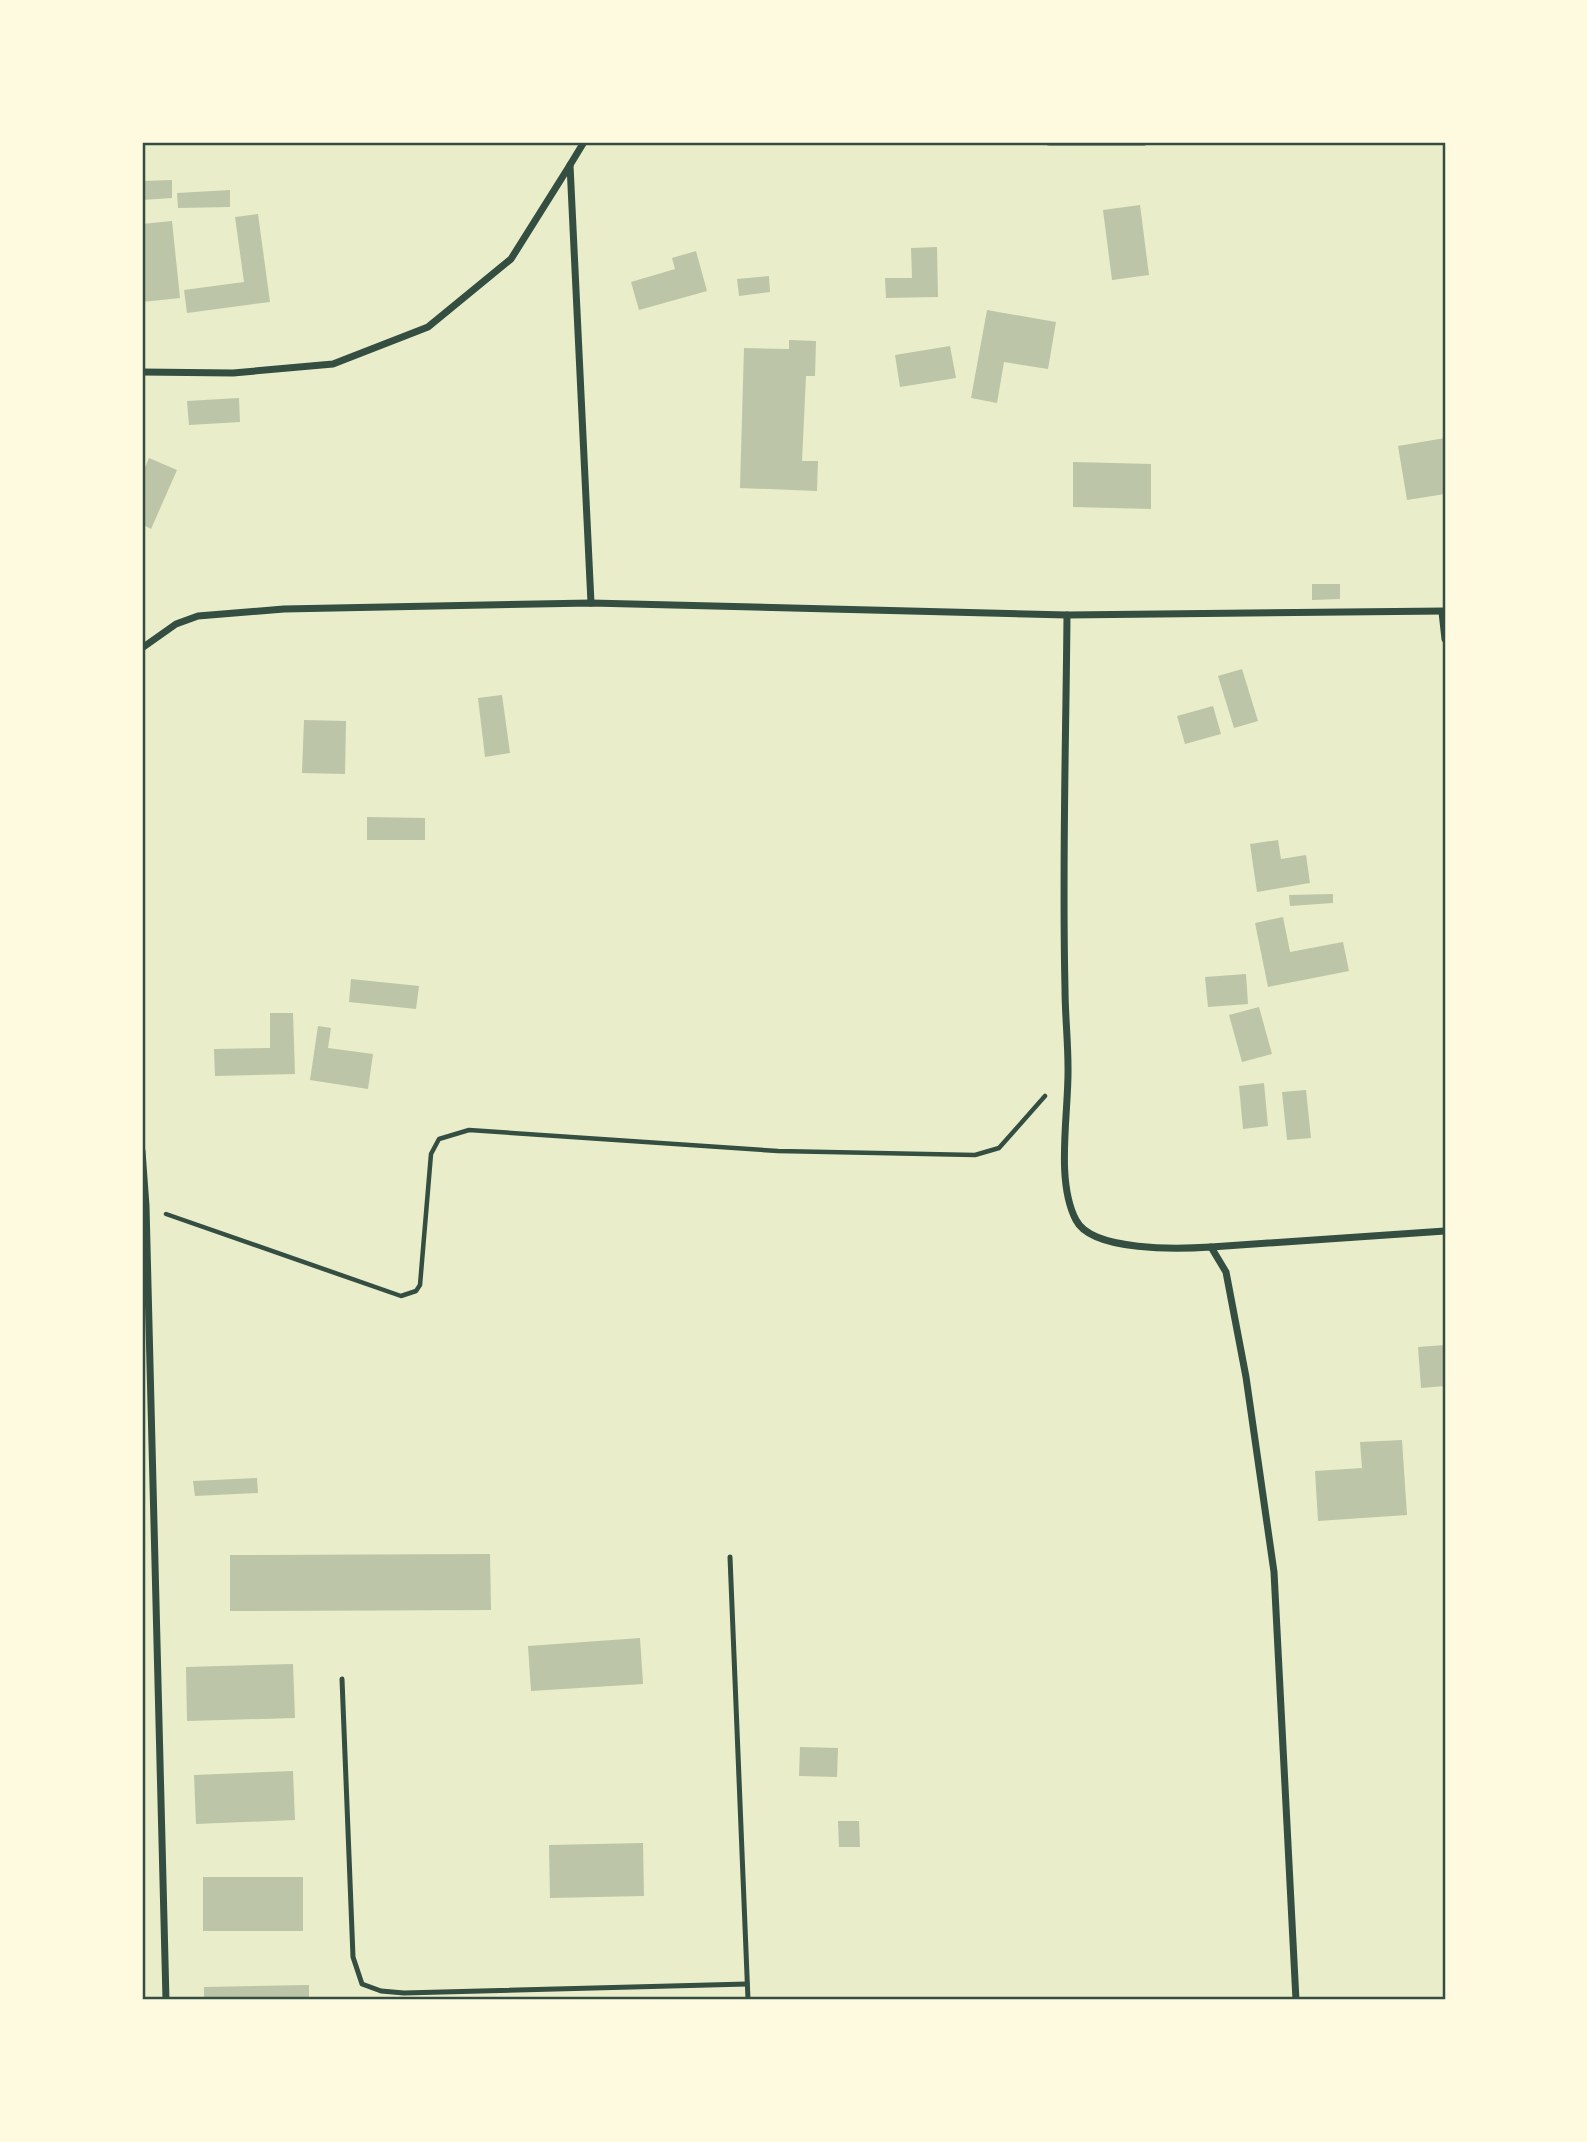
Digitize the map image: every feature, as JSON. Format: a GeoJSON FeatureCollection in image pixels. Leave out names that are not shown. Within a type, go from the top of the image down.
{"type":"FeatureCollection","features":[{"type":"Feature","properties":{"kind":"street"},"geometry":{"type":"LineString","coordinates":[[142,372],[233,373],[333,364],[428,327],[511,259],[583,142]]}},
{"type":"Feature","properties":{"kind":"street"},"geometry":{"type":"LineString","coordinates":[[1049,142],[1144,142]]}},
{"type":"Feature","properties":{"kind":"street"},"geometry":{"type":"LineString","coordinates":[[570,165],[591,603]]}},
{"type":"Feature","properties":{"kind":"street"},"geometry":{"type":"LineString","coordinates":[[142,648],[176,624],[198,616],[236,611],[591,603],[1067,615],[1444,611],[1445,639]]}},
{"type":"Feature","properties":{"kind":"street"},"geometry":{"type":"LineString","coordinates":[[1067,615],[1065,989],[1068,1069],[1065,1157],[1069,1198],[1076,1222],[1087,1233],[1105,1242],[1183,1249],[1445,1230]]}},
{"type":"Feature","properties":{"kind":"street"},"geometry":{"type":"LineString","coordinates":[[142,1151],[146,1206],[166,2000]]}},
{"type":"Feature","properties":{"kind":"street"},"geometry":{"type":"LineString","coordinates":[[1211,1247],[1226,1272],[1246,1377],[1274,1572],[1296,2000]]}},
{"type":"Feature","properties":{"kind":"lane"},"geometry":{"type":"LineString","coordinates":[[730,1557],[748,2000]]}},
{"type":"Feature","properties":{"kind":"lane"},"geometry":{"type":"LineString","coordinates":[[342,1679],[353,1957],[362,1984],[380,1991],[404,1993],[747,1984]]}},
{"type":"Feature","properties":{"kind":"path"},"geometry":{"type":"LineString","coordinates":[[146,1206],[401,1296],[416,1291],[421,1285],[431,1154],[439,1139],[452,1133],[469,1130],[778,1151],[975,1155],[999,1147],[1068,1069]]}},
{"type":"Feature","properties":{"kind":"building"},"geometry":{"type":"Polygon","coordinates":[[[172,180],[172,198],[142,200],[142,181],[172,180]]]}},
{"type":"Feature","properties":{"kind":"building"},"geometry":{"type":"Polygon","coordinates":[[[230,190],[230,207],[178,208],[177,193],[230,190]]]}},
{"type":"Feature","properties":{"kind":"building"},"geometry":{"type":"Polygon","coordinates":[[[1140,205],[1149,275],[1112,280],[1103,210],[1140,205]]]}},
{"type":"Feature","properties":{"kind":"building"},"geometry":{"type":"Polygon","coordinates":[[[258,214],[270,302],[187,313],[184,290],[244,282],[235,217],[258,214]]]}},
{"type":"Feature","properties":{"kind":"building"},"geometry":{"type":"Polygon","coordinates":[[[172,221],[180,298],[142,302],[142,224],[172,221]]]}},
{"type":"Feature","properties":{"kind":"building"},"geometry":{"type":"Polygon","coordinates":[[[937,247],[938,297],[886,298],[885,278],[912,278],[911,248],[937,247]]]}},
{"type":"Feature","properties":{"kind":"building"},"geometry":{"type":"Polygon","coordinates":[[[696,251],[707,291],[639,310],[631,282],[675,269],[672,258],[696,251]]]}},
{"type":"Feature","properties":{"kind":"building"},"geometry":{"type":"Polygon","coordinates":[[[769,276],[770,292],[739,296],[737,279],[769,276]]]}},
{"type":"Feature","properties":{"kind":"building"},"geometry":{"type":"Polygon","coordinates":[[[987,310],[1056,322],[1048,369],[1004,362],[997,403],[971,398],[987,310]]]}},
{"type":"Feature","properties":{"kind":"building"},"geometry":{"type":"Polygon","coordinates":[[[789,340],[816,341],[815,376],[806,376],[802,461],[818,461],[817,491],[740,488],[744,348],[789,349],[789,340]]]}},
{"type":"Feature","properties":{"kind":"building"},"geometry":{"type":"Polygon","coordinates":[[[950,346],[956,378],[900,387],[895,355],[950,346]]]}},
{"type":"Feature","properties":{"kind":"building"},"geometry":{"type":"Polygon","coordinates":[[[239,398],[240,422],[189,425],[187,401],[239,398]]]}},
{"type":"Feature","properties":{"kind":"building"},"geometry":{"type":"Polygon","coordinates":[[[1445,438],[1445,494],[1407,500],[1398,446],[1445,438]]]}},
{"type":"Feature","properties":{"kind":"building"},"geometry":{"type":"Polygon","coordinates":[[[149,458],[177,470],[151,529],[142,524],[142,475],[149,458]]]}},
{"type":"Feature","properties":{"kind":"building"},"geometry":{"type":"Polygon","coordinates":[[[1073,462],[1151,464],[1151,509],[1073,507],[1073,462]]]}},
{"type":"Feature","properties":{"kind":"building"},"geometry":{"type":"Polygon","coordinates":[[[1312,584],[1340,584],[1340,599],[1312,600],[1312,584]]]}},
{"type":"Feature","properties":{"kind":"building"},"geometry":{"type":"Polygon","coordinates":[[[1242,669],[1258,721],[1234,728],[1218,676],[1242,669]]]}},
{"type":"Feature","properties":{"kind":"building"},"geometry":{"type":"Polygon","coordinates":[[[502,695],[510,753],[485,757],[478,698],[502,695]]]}},
{"type":"Feature","properties":{"kind":"building"},"geometry":{"type":"Polygon","coordinates":[[[1213,706],[1221,734],[1185,744],[1177,716],[1213,706]]]}},
{"type":"Feature","properties":{"kind":"building"},"geometry":{"type":"Polygon","coordinates":[[[304,720],[346,721],[345,774],[302,773],[304,720]]]}},
{"type":"Feature","properties":{"kind":"building"},"geometry":{"type":"Polygon","coordinates":[[[367,817],[425,818],[425,840],[367,840],[367,817]]]}},
{"type":"Feature","properties":{"kind":"building"},"geometry":{"type":"Polygon","coordinates":[[[1278,840],[1281,859],[1306,855],[1310,883],[1257,892],[1250,844],[1278,840]]]}},
{"type":"Feature","properties":{"kind":"building"},"geometry":{"type":"Polygon","coordinates":[[[1333,894],[1333,903],[1290,906],[1289,895],[1333,894]]]}},
{"type":"Feature","properties":{"kind":"building"},"geometry":{"type":"Polygon","coordinates":[[[1283,917],[1290,952],[1343,942],[1349,971],[1268,987],[1255,923],[1283,917]]]}},
{"type":"Feature","properties":{"kind":"building"},"geometry":{"type":"Polygon","coordinates":[[[1246,974],[1248,1004],[1208,1007],[1205,977],[1246,974]]]}},
{"type":"Feature","properties":{"kind":"building"},"geometry":{"type":"Polygon","coordinates":[[[351,979],[419,986],[416,1009],[349,1002],[351,979]]]}},
{"type":"Feature","properties":{"kind":"building"},"geometry":{"type":"Polygon","coordinates":[[[1259,1007],[1272,1054],[1242,1062],[1229,1015],[1259,1007]]]}},
{"type":"Feature","properties":{"kind":"building"},"geometry":{"type":"Polygon","coordinates":[[[270,1013],[293,1013],[295,1074],[215,1076],[214,1049],[270,1048],[270,1013]]]}},
{"type":"Feature","properties":{"kind":"building"},"geometry":{"type":"Polygon","coordinates":[[[318,1026],[331,1028],[328,1048],[373,1054],[368,1089],[310,1080],[318,1026]]]}},
{"type":"Feature","properties":{"kind":"building"},"geometry":{"type":"Polygon","coordinates":[[[1264,1083],[1268,1126],[1243,1129],[1239,1086],[1264,1083]]]}},
{"type":"Feature","properties":{"kind":"building"},"geometry":{"type":"Polygon","coordinates":[[[1306,1090],[1311,1138],[1287,1140],[1282,1092],[1306,1090]]]}},
{"type":"Feature","properties":{"kind":"building"},"geometry":{"type":"Polygon","coordinates":[[[1445,1345],[1445,1386],[1421,1388],[1418,1347],[1445,1345]]]}},
{"type":"Feature","properties":{"kind":"building"},"geometry":{"type":"Polygon","coordinates":[[[1402,1440],[1407,1515],[1318,1521],[1315,1471],[1362,1468],[1360,1442],[1402,1440]]]}},
{"type":"Feature","properties":{"kind":"building"},"geometry":{"type":"Polygon","coordinates":[[[257,1478],[258,1493],[195,1496],[193,1481],[257,1478]]]}},
{"type":"Feature","properties":{"kind":"building"},"geometry":{"type":"Polygon","coordinates":[[[490,1554],[491,1610],[230,1611],[230,1555],[490,1554]]]}},
{"type":"Feature","properties":{"kind":"building"},"geometry":{"type":"Polygon","coordinates":[[[640,1638],[643,1684],[531,1691],[528,1646],[640,1638]]]}},
{"type":"Feature","properties":{"kind":"building"},"geometry":{"type":"Polygon","coordinates":[[[293,1664],[295,1718],[187,1721],[186,1667],[293,1664]]]}},
{"type":"Feature","properties":{"kind":"building"},"geometry":{"type":"Polygon","coordinates":[[[800,1747],[838,1748],[837,1777],[799,1776],[800,1747]]]}},
{"type":"Feature","properties":{"kind":"building"},"geometry":{"type":"Polygon","coordinates":[[[293,1771],[295,1820],[196,1824],[194,1775],[293,1771]]]}},
{"type":"Feature","properties":{"kind":"building"},"geometry":{"type":"Polygon","coordinates":[[[838,1821],[859,1821],[860,1847],[839,1847],[838,1821]]]}},
{"type":"Feature","properties":{"kind":"building"},"geometry":{"type":"Polygon","coordinates":[[[643,1843],[644,1896],[550,1898],[549,1845],[643,1843]]]}},
{"type":"Feature","properties":{"kind":"building"},"geometry":{"type":"Polygon","coordinates":[[[203,1877],[303,1877],[303,1931],[203,1931],[203,1877]]]}},
{"type":"Feature","properties":{"kind":"building"},"geometry":{"type":"Polygon","coordinates":[[[309,1985],[309,2000],[204,2000],[204,1987],[309,1985]]]}},
{"type":"Feature","properties":{"kind":"building"},"geometry":{"type":"Polygon","coordinates":[[[485,1998],[485,2000],[378,2000],[485,1998]]]}}]}
